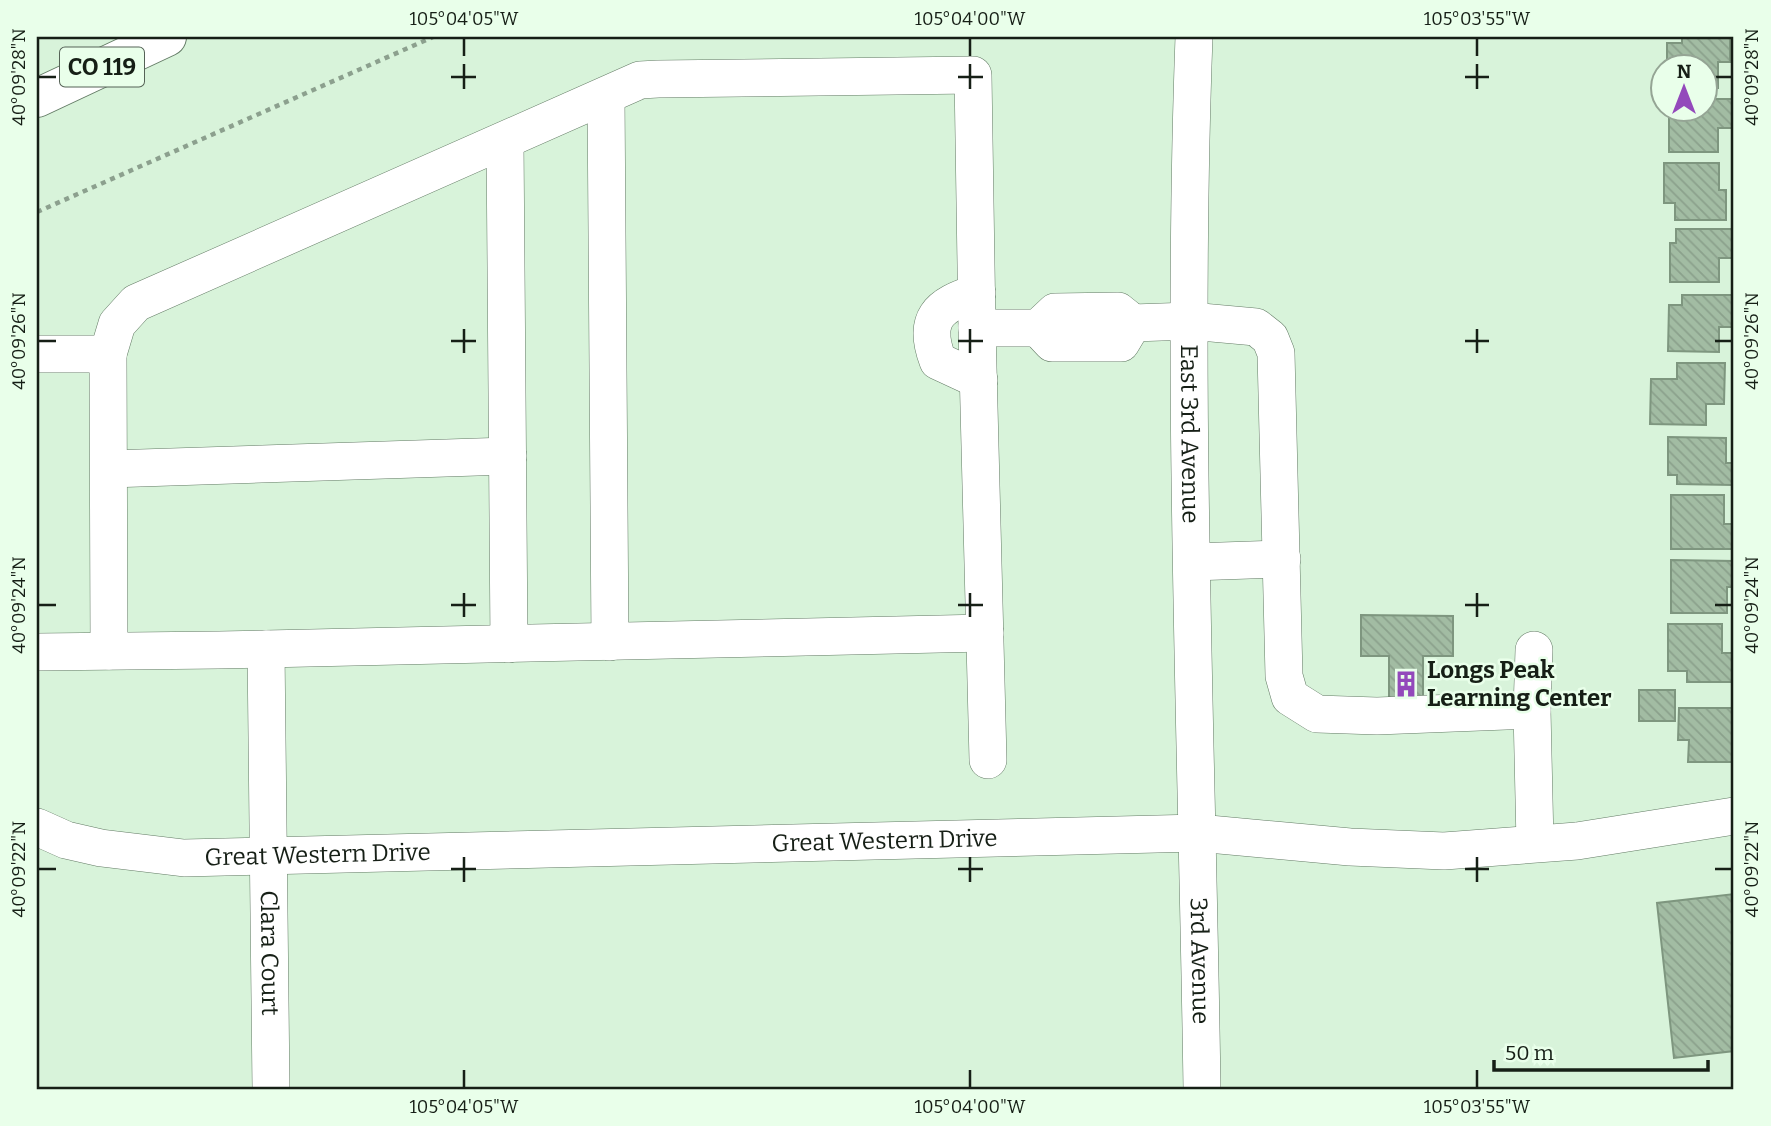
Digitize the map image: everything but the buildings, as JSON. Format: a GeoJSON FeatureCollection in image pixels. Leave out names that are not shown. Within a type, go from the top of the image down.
{"type":"FeatureCollection","features":[{"type":"Feature","properties":{"kind":"highway","name":"CO 119"},"geometry":{"type":"LineString","coordinates":[[37,98],[167,37]]}},
{"type":"Feature","properties":{"kind":"street","name":"East 3rd Avenue"},"geometry":{"type":"LineString","coordinates":[[1194,37],[1190,143],[1190,321],[1198,833]]}},
{"type":"Feature","properties":{"kind":"street"},"geometry":{"type":"LineString","coordinates":[[109,651],[108,354],[117,324],[136,303],[640,80],[973,75],[988,760]]}},
{"type":"Feature","properties":{"kind":"street"},"geometry":{"type":"LineString","coordinates":[[606,96],[610,642]]}},
{"type":"Feature","properties":{"kind":"street"},"geometry":{"type":"LineString","coordinates":[[505,141],[509,643]]}},
{"type":"Feature","properties":{"kind":"street"},"geometry":{"type":"LineString","coordinates":[[977,311],[1038,328],[1055,312],[1118,311],[1133,323],[1190,321],[1256,327],[1270,338],[1276,354],[1284,676],[1290,697],[1317,714],[1377,716],[1532,710]]}},
{"type":"Feature","properties":{"kind":"street"},"geometry":{"type":"LineString","coordinates":[[37,354],[108,354]]}},
{"type":"Feature","properties":{"kind":"street"},"geometry":{"type":"LineString","coordinates":[[109,470],[508,456]]}},
{"type":"Feature","properties":{"kind":"street"},"geometry":{"type":"LineString","coordinates":[[1192,562],[1282,559]]}},
{"type":"Feature","properties":{"kind":"street"},"geometry":{"type":"LineString","coordinates":[[37,652],[985,633]]}},
{"type":"Feature","properties":{"kind":"street","name":"Clara Court"},"geometry":{"type":"LineString","coordinates":[[266,649],[271,1089]]}},
{"type":"Feature","properties":{"kind":"street"},"geometry":{"type":"LineString","coordinates":[[1534,650],[1532,710],[1535,843]]}},
{"type":"Feature","properties":{"kind":"street","name":"Great Western Drive"},"geometry":{"type":"LineString","coordinates":[[37,827],[78,843],[184,859],[1198,833],[1350,847],[1444,851],[1577,841],[1734,816]]}},
{"type":"Feature","properties":{"kind":"street","name":"3rd Avenue"},"geometry":{"type":"LineString","coordinates":[[1198,833],[1202,1089]]}},
{"type":"Feature","properties":{"kind":"path"},"geometry":{"type":"LineString","coordinates":[[37,212],[433,37]]}},
{"type":"Feature","properties":{"kind":"place","name":"Longs Peak Learning Center"},"geometry":{"type":"Point","coordinates":[1406,684]}}]}
